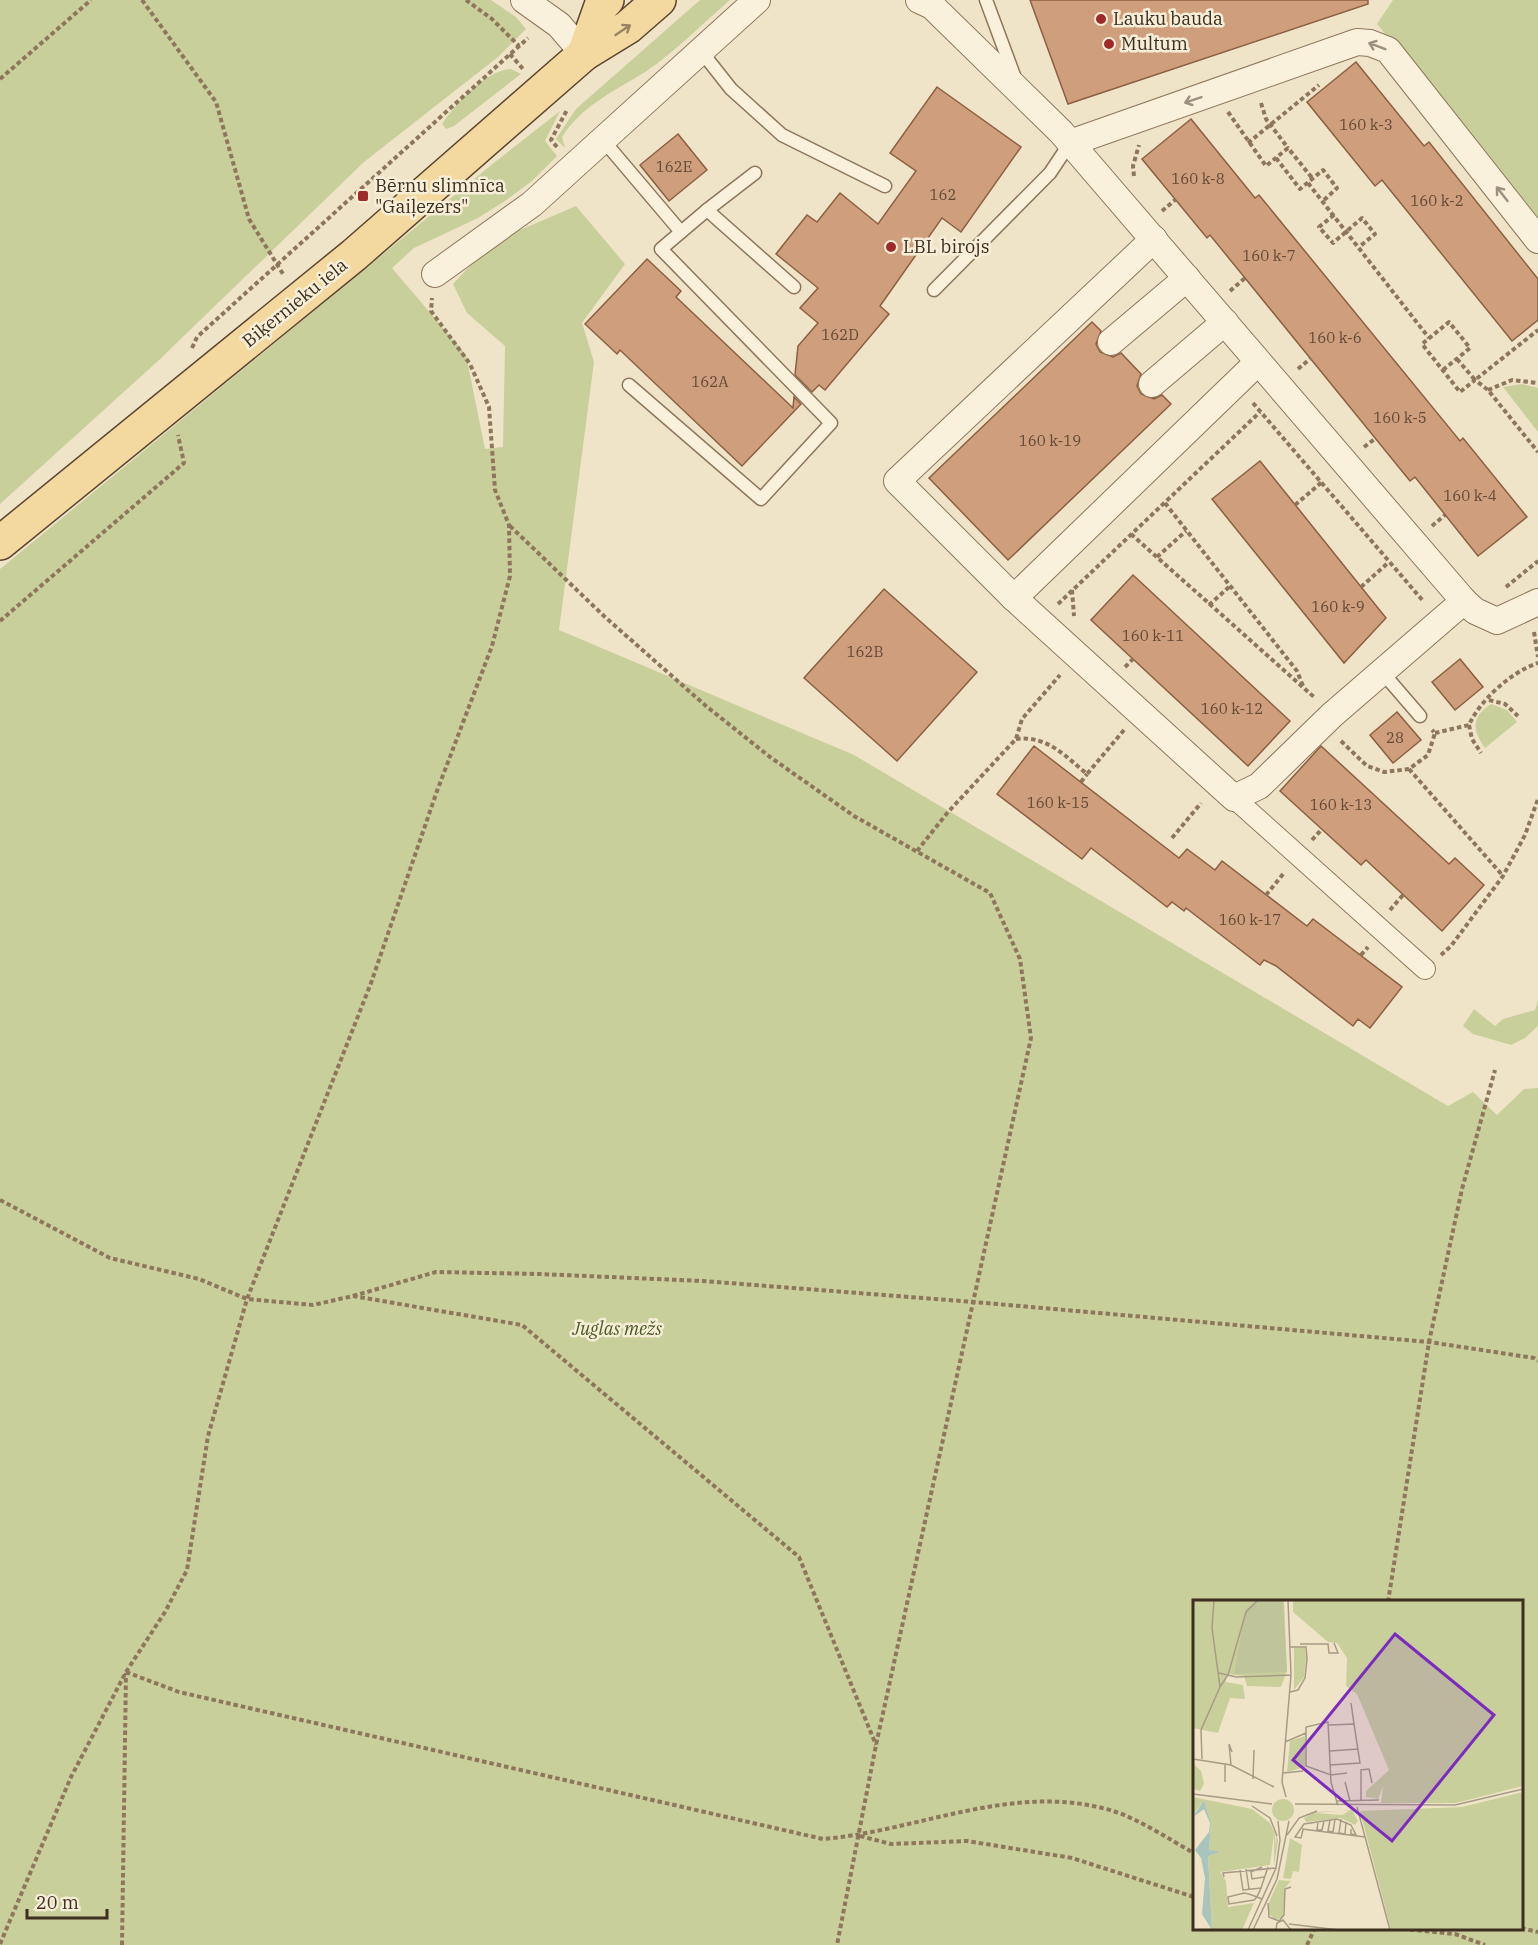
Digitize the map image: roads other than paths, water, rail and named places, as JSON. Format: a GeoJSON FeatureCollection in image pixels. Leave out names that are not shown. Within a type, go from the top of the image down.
{"type":"FeatureCollection","features":[{"type":"Feature","properties":{"kind":"main road","name":"Biķernieku iela"},"geometry":{"type":"LineString","coordinates":[[584,54],[601,6],[607,0]]}},
{"type":"Feature","properties":{"kind":"main road","name":"Biķernieku iela"},"geometry":{"type":"LineString","coordinates":[[0,543],[299,300],[584,54],[628,27],[659,0]]}},
{"type":"Feature","properties":{"kind":"street"},"geometry":{"type":"LineString","coordinates":[[524,0],[559,25],[584,54]]}},
{"type":"Feature","properties":{"kind":"street"},"geometry":{"type":"LineString","coordinates":[[435,274],[532,204],[757,0]]}},
{"type":"Feature","properties":{"kind":"street"},"geometry":{"type":"LineString","coordinates":[[933,2],[1070,143],[1464,602],[1475,611],[1497,621],[1538,602]]}},
{"type":"Feature","properties":{"kind":"street"},"geometry":{"type":"LineString","coordinates":[[1070,143],[1357,42],[1370,43],[1388,50],[1538,240]]}},
{"type":"Feature","properties":{"kind":"street"},"geometry":{"type":"LineString","coordinates":[[1154,239],[897,481],[1014,598],[1076,656],[1425,969]]}},
{"type":"Feature","properties":{"kind":"street"},"geometry":{"type":"LineString","coordinates":[[1111,342],[1187,278]]}},
{"type":"Feature","properties":{"kind":"street"},"geometry":{"type":"LineString","coordinates":[[1152,384],[1225,322]]}},
{"type":"Feature","properties":{"kind":"street"},"geometry":{"type":"LineString","coordinates":[[1014,598],[1257,363]]}},
{"type":"Feature","properties":{"kind":"street"},"geometry":{"type":"LineString","coordinates":[[1226,791],[1259,786],[1327,720],[1464,602]]}},
{"type":"Feature","properties":{"kind":"lane"},"geometry":{"type":"LineString","coordinates":[[986,0],[1019,89]]}},
{"type":"Feature","properties":{"kind":"lane"},"geometry":{"type":"LineString","coordinates":[[701,51],[731,88],[782,135],[885,186]]}},
{"type":"Feature","properties":{"kind":"lane"},"geometry":{"type":"LineString","coordinates":[[603,140],[681,232]]}},
{"type":"Feature","properties":{"kind":"lane"},"geometry":{"type":"LineString","coordinates":[[934,290],[1050,173],[1070,143]]}},
{"type":"Feature","properties":{"kind":"lane"},"geometry":{"type":"LineString","coordinates":[[629,385],[760,499],[831,423],[661,249],[755,173]]}},
{"type":"Feature","properties":{"kind":"lane"},"geometry":{"type":"LineString","coordinates":[[707,210],[794,288]]}},
{"type":"Feature","properties":{"kind":"lane"},"geometry":{"type":"LineString","coordinates":[[1383,673],[1420,716]]}},
{"type":"Feature","properties":{"kind":"place","name":"Lauku bauda"},"geometry":{"type":"Point","coordinates":[1101,19]}},
{"type":"Feature","properties":{"kind":"place","name":"Multum"},"geometry":{"type":"Point","coordinates":[1109,44]}},
{"type":"Feature","properties":{"kind":"place","name":"Bērnu slimnīca \"Gaiļezers\""},"geometry":{"type":"Point","coordinates":[363,196]}},
{"type":"Feature","properties":{"kind":"place","name":"LBL birojs"},"geometry":{"type":"Point","coordinates":[891,247]}},
{"type":"Feature","properties":{"kind":"park label","name":"Juglas mežs"},"geometry":{"type":"Point","coordinates":[617,1329]}}]}
